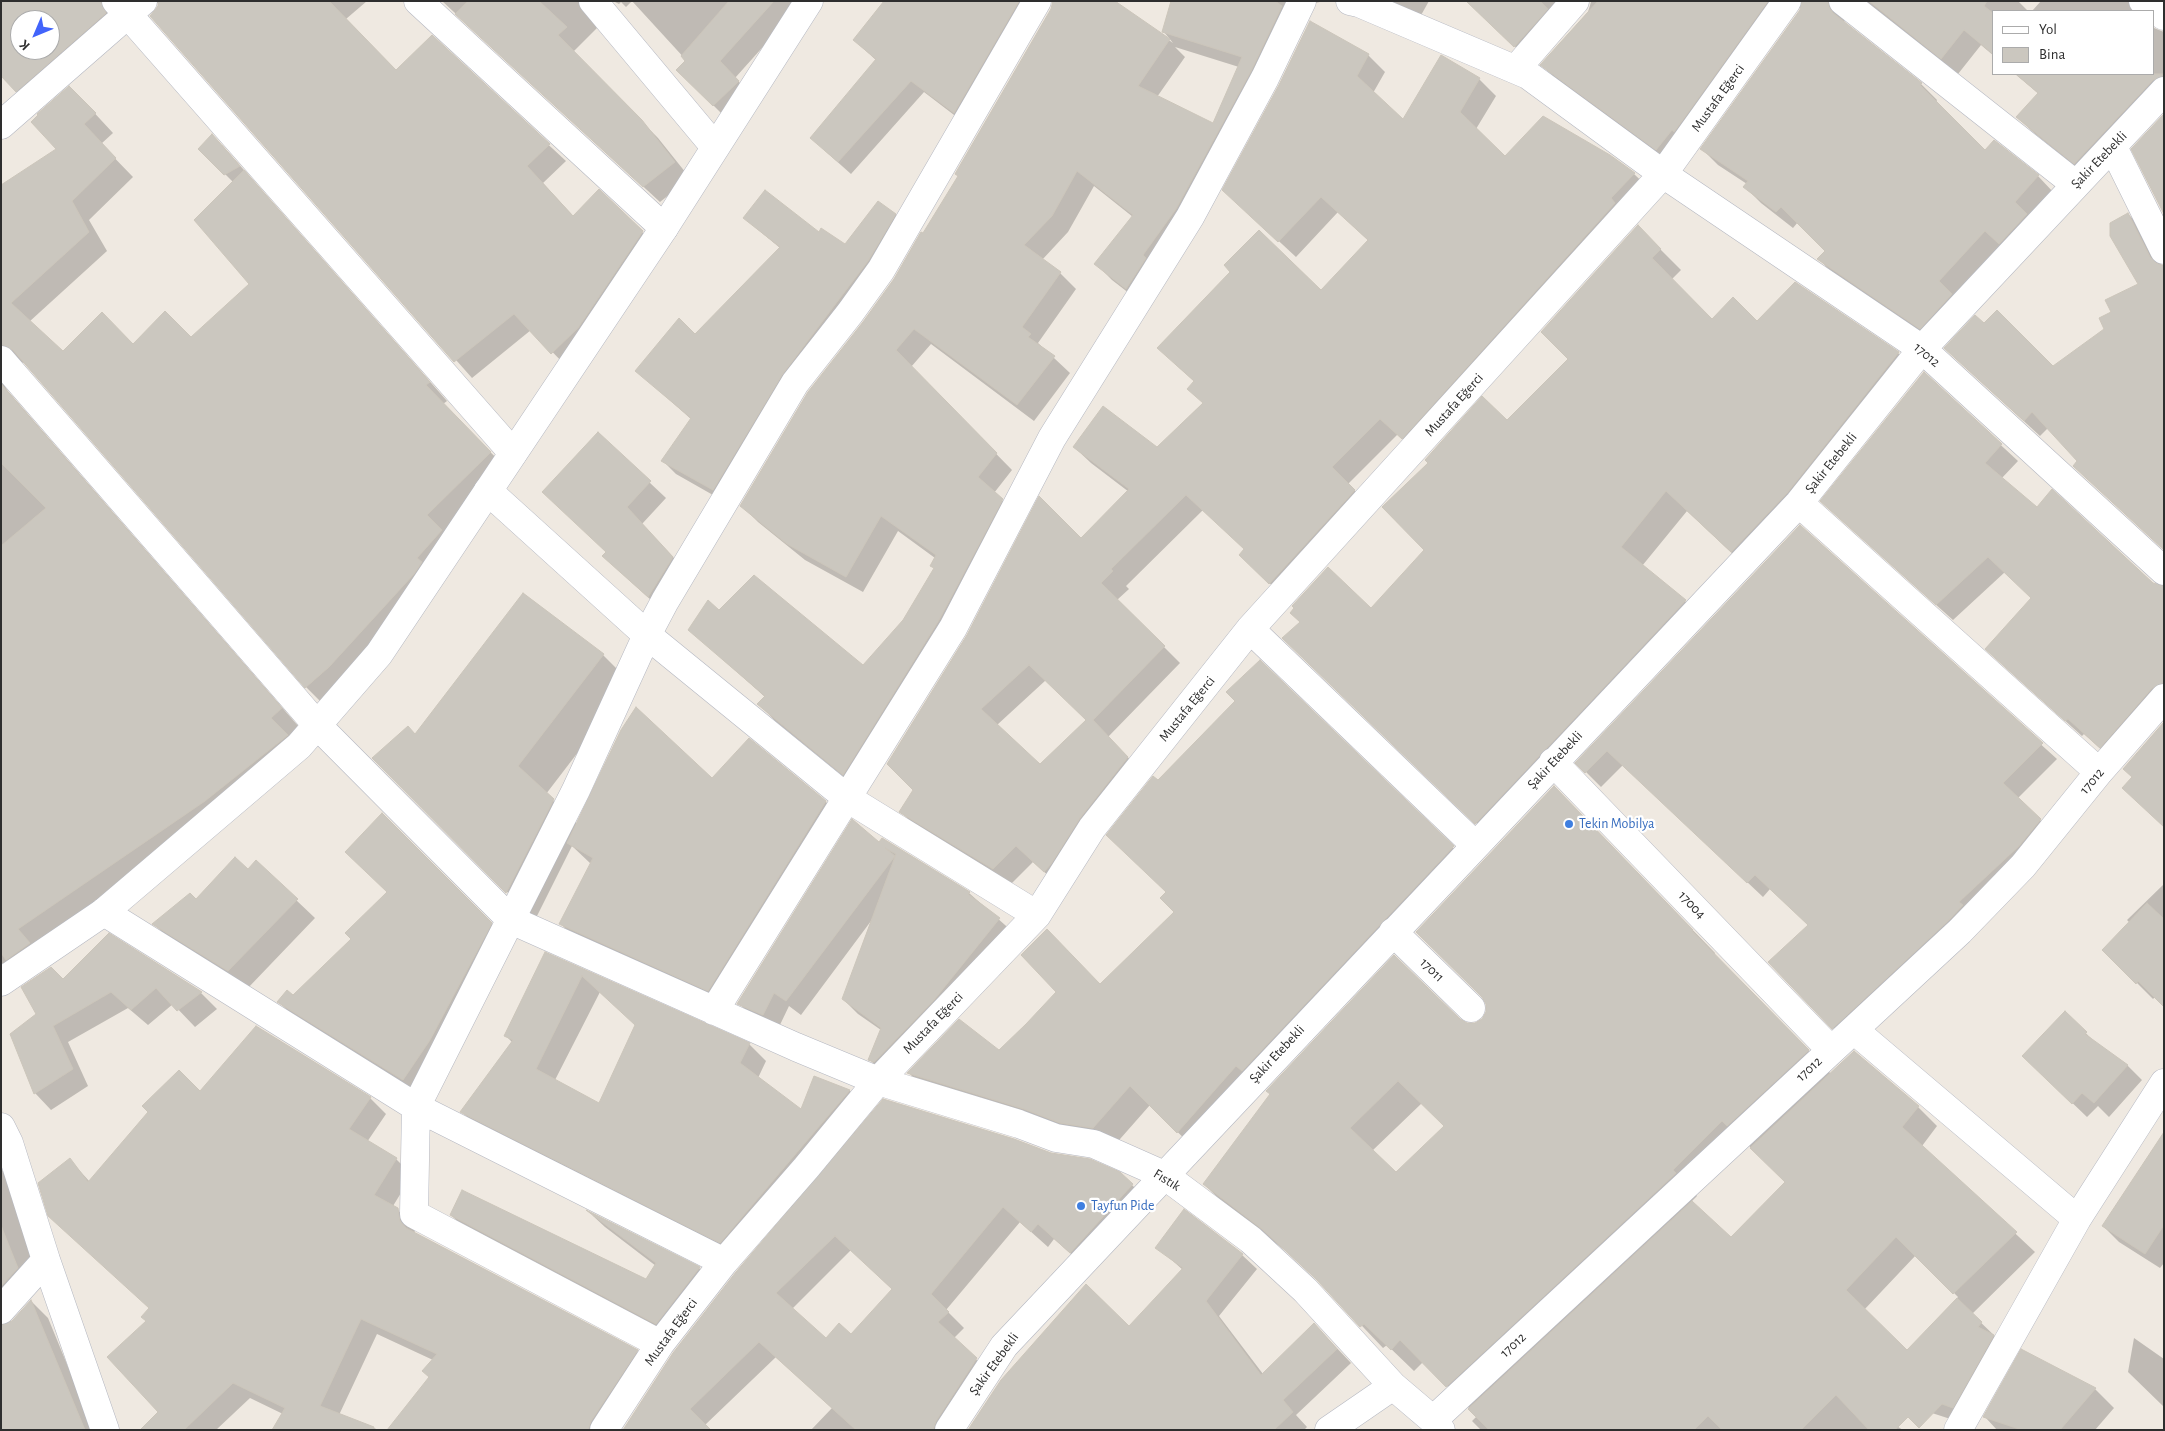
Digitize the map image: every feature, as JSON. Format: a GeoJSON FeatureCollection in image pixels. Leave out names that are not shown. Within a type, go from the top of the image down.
{"type":"FeatureCollection","features":[{"type":"Feature","properties":{"kind":"street"},"geometry":{"type":"LineString","coordinates":[[418,1],[664,228]]}},
{"type":"Feature","properties":{"kind":"street"},"geometry":{"type":"LineString","coordinates":[[594,1],[715,147]]}},
{"type":"Feature","properties":{"kind":"street"},"geometry":{"type":"LineString","coordinates":[[1,982],[104,912],[299,746],[379,654],[664,228],[809,1]]}},
{"type":"Feature","properties":{"kind":"street"},"geometry":{"type":"LineString","coordinates":[[660,1344],[414,1214],[416,1107],[576,790],[647,635],[795,383],[881,270],[1037,1]]}},
{"type":"Feature","properties":{"kind":"street"},"geometry":{"type":"LineString","coordinates":[[714,1011],[952,628],[1052,438],[1190,217],[1265,78],[1302,1]]}},
{"type":"Feature","properties":{"kind":"street","name":"17012"},"geometry":{"type":"LineString","coordinates":[[1350,1],[1359,3],[1528,75],[1662,174],[1922,349],[2164,571]]}},
{"type":"Feature","properties":{"kind":"street"},"geometry":{"type":"LineString","coordinates":[[1516,69],[1574,1]]}},
{"type":"Feature","properties":{"kind":"street","name":"Mustafa Eğerci"},"geometry":{"type":"LineString","coordinates":[[604,1430],[660,1344],[724,1262],[806,1168],[878,1081],[1037,915],[1092,828],[1250,629],[1662,174],[1787,1]]}},
{"type":"Feature","properties":{"kind":"street"},"geometry":{"type":"LineString","coordinates":[[1842,1],[2076,184]]}},
{"type":"Feature","properties":{"kind":"street"},"geometry":{"type":"LineString","coordinates":[[2143,1],[2164,16]]}},
{"type":"Feature","properties":{"kind":"street"},"geometry":{"type":"LineString","coordinates":[[1,125],[129,6],[513,454]]}},
{"type":"Feature","properties":{"kind":"street","name":"Şakir Etebekli"},"geometry":{"type":"LineString","coordinates":[[949,1430],[1004,1346],[1474,845],[1799,503],[1922,349],[2164,91]]}},
{"type":"Feature","properties":{"kind":"street"},"geometry":{"type":"LineString","coordinates":[[2113,147],[2164,250]]}},
{"type":"Feature","properties":{"kind":"street"},"geometry":{"type":"LineString","coordinates":[[1,360],[317,725],[511,920]]}},
{"type":"Feature","properties":{"kind":"street"},"geometry":{"type":"LineString","coordinates":[[488,490],[647,635],[847,798],[1037,915]]}},
{"type":"Feature","properties":{"kind":"street"},"geometry":{"type":"LineString","coordinates":[[1799,503],[2099,772]]}},
{"type":"Feature","properties":{"kind":"street"},"geometry":{"type":"LineString","coordinates":[[1250,629],[1474,845]]}},
{"type":"Feature","properties":{"kind":"street","name":"17012"},"geometry":{"type":"LineString","coordinates":[[1437,1425],[1830,1049],[1854,1030],[1960,931],[2023,866],[2099,772],[2164,698]]}},
{"type":"Feature","properties":{"kind":"street","name":"17004"},"geometry":{"type":"LineString","coordinates":[[1553,762],[1830,1049]]}},
{"type":"Feature","properties":{"kind":"street"},"geometry":{"type":"LineString","coordinates":[[104,912],[416,1107],[724,1262]]}},
{"type":"Feature","properties":{"kind":"street","name":"Fıstık"},"geometry":{"type":"LineString","coordinates":[[511,920],[714,1011],[878,1081],[1019,1124],[1056,1138],[1094,1144],[1164,1175],[1251,1240],[1305,1290],[1393,1386],[1437,1425]]}},
{"type":"Feature","properties":{"kind":"street","name":"17011"},"geometry":{"type":"LineString","coordinates":[[1393,932],[1471,1008]]}},
{"type":"Feature","properties":{"kind":"street"},"geometry":{"type":"LineString","coordinates":[[1854,1030],[2077,1219]]}},
{"type":"Feature","properties":{"kind":"street"},"geometry":{"type":"LineString","coordinates":[[1958,1430],[2077,1219],[2164,1083]]}},
{"type":"Feature","properties":{"kind":"street"},"geometry":{"type":"LineString","coordinates":[[1,1127],[9,1143],[46,1260],[105,1430]]}},
{"type":"Feature","properties":{"kind":"street"},"geometry":{"type":"LineString","coordinates":[[1,1310],[46,1260]]}},
{"type":"Feature","properties":{"kind":"street"},"geometry":{"type":"LineString","coordinates":[[1329,1430],[1393,1386]]}},
{"type":"Feature","properties":{"kind":"building"},"geometry":{"type":"Polygon","coordinates":[[[1,1],[101,1],[106,13],[60,53],[60,10],[10,10],[10,60],[52,60],[16,92],[1,76],[1,1]]]}},
{"type":"Feature","properties":{"kind":"building"},"geometry":{"type":"Polygon","coordinates":[[[158,1],[329,1],[396,70],[432,35],[550,144],[527,166],[573,216],[599,189],[643,231],[578,328],[551,354],[514,314],[454,362],[150,16],[158,6],[158,1]]]}},
{"type":"Feature","properties":{"kind":"building"},"geometry":{"type":"Polygon","coordinates":[[[468,1],[539,1],[567,27],[558,35],[642,120],[675,162],[643,187],[455,14],[468,1]]]}},
{"type":"Feature","properties":{"kind":"building"},"geometry":{"type":"Polygon","coordinates":[[[729,1],[774,1],[720,61],[739,81],[713,106],[676,70],[685,61],[681,56],[729,1]]]}},
{"type":"Feature","properties":{"kind":"building"},"geometry":{"type":"Polygon","coordinates":[[[884,1],[1019,1],[954,113],[911,81],[838,162],[810,138],[876,59],[853,40],[884,1]]]}},
{"type":"Feature","properties":{"kind":"building"},"geometry":{"type":"Polygon","coordinates":[[[1053,1],[1115,1],[1170,39],[1138,86],[1213,123],[1242,57],[1162,32],[1171,1],[1275,1],[1282,6],[1251,71],[1176,209],[1143,255],[1146,258],[1126,289],[1094,264],[1133,215],[1077,171],[1052,216],[1024,245],[1061,272],[1022,327],[1031,334],[1028,337],[1055,356],[1017,405],[914,329],[896,350],[997,453],[978,477],[1003,499],[939,620],[843,775],[757,704],[765,696],[688,630],[708,600],[719,610],[754,575],[863,665],[903,620],[934,568],[930,566],[936,555],[881,516],[846,577],[787,544],[740,506],[808,392],[863,322],[894,279],[921,232],[923,233],[958,176],[955,174],[1051,9],[1053,1]]]}},
{"type":"Feature","properties":{"kind":"building"},"geometry":{"type":"Polygon","coordinates":[[[1466,1],[1540,1],[1548,9],[1514,47],[1466,1]]]}},
{"type":"Feature","properties":{"kind":"building"},"geometry":{"type":"Polygon","coordinates":[[[1598,1],[1768,1],[1674,132],[1672,130],[1656,150],[1540,65],[1598,1]]]}},
{"type":"Feature","properties":{"kind":"building"},"geometry":{"type":"Polygon","coordinates":[[[1802,1],[1828,1],[1833,13],[1922,83],[1920,85],[1985,150],[1994,140],[2039,175],[2015,202],[2027,214],[1999,244],[1985,231],[1939,281],[1952,294],[1920,329],[1817,259],[1825,251],[1781,207],[1776,212],[1743,187],[1748,181],[1700,149],[1800,10],[1802,1]]]}},
{"type":"Feature","properties":{"kind":"building"},"geometry":{"type":"Polygon","coordinates":[[[1869,1],[1987,1],[1984,6],[1992,12],[1992,53],[1964,30],[1941,59],[1869,1]]]}},
{"type":"Feature","properties":{"kind":"building"},"geometry":{"type":"Polygon","coordinates":[[[1310,21],[1369,54],[1357,76],[1403,119],[1441,55],[1480,78],[1460,112],[1505,156],[1543,116],[1610,155],[1635,173],[1611,198],[1615,203],[1402,439],[1380,419],[1332,467],[1355,490],[1269,584],[1239,555],[1244,549],[1186,495],[1111,569],[1113,571],[1101,583],[1165,646],[1093,720],[1128,757],[1080,818],[1044,872],[1016,846],[993,869],[899,812],[913,790],[887,764],[967,635],[1039,496],[1081,538],[1129,489],[1073,447],[1103,406],[1157,447],[1203,403],[1187,389],[1194,381],[1157,348],[1230,272],[1224,265],[1259,230],[1321,290],[1368,240],[1321,197],[1278,242],[1222,190],[1279,85],[1310,21]],[[1029,665],[981,709],[1040,764],[1086,720],[1029,665]]]}},
{"type":"Feature","properties":{"kind":"building"},"geometry":{"type":"Polygon","coordinates":[[[2164,74],[2164,76],[2153,80],[2074,164],[2016,117],[2038,93],[2017,75],[2164,74]]]}},
{"type":"Feature","properties":{"kind":"building"},"geometry":{"type":"Polygon","coordinates":[[[69,86],[96,113],[84,124],[116,158],[72,201],[89,232],[11,303],[63,351],[102,312],[133,344],[165,311],[191,337],[249,284],[194,220],[244,170],[430,382],[426,385],[491,452],[427,515],[442,530],[417,558],[422,562],[414,574],[329,667],[305,688],[13,350],[1,345],[1,185],[56,149],[31,122],[37,114],[69,86]]]}},
{"type":"Feature","properties":{"kind":"building"},"geometry":{"type":"Polygon","coordinates":[[[2164,114],[2164,214],[2131,149],[2164,114]]]}},
{"type":"Feature","properties":{"kind":"building"},"geometry":{"type":"Polygon","coordinates":[[[212,134],[240,166],[224,175],[198,149],[212,134]]]}},
{"type":"Feature","properties":{"kind":"building"},"geometry":{"type":"Polygon","coordinates":[[[765,190],[819,232],[821,228],[845,244],[878,201],[896,214],[868,261],[782,375],[713,490],[661,461],[691,418],[635,371],[679,318],[695,334],[780,247],[743,218],[765,190]]]}},
{"type":"Feature","properties":{"kind":"building"},"geometry":{"type":"Polygon","coordinates":[[[2128,213],[2150,257],[2156,263],[2164,266],[2164,550],[2073,466],[2077,461],[2032,412],[2024,421],[1944,348],[1975,315],[1984,323],[1997,310],[2053,366],[2104,329],[2099,318],[2111,312],[2105,300],[2138,284],[2110,236],[2110,223],[2128,213]]]}},
{"type":"Feature","properties":{"kind":"building"},"geometry":{"type":"Polygon","coordinates":[[[1638,225],[1661,249],[1652,258],[1712,319],[1733,297],[1757,321],[1795,282],[1899,352],[1787,493],[1731,552],[1666,491],[1621,547],[1686,600],[1475,824],[1282,638],[1300,622],[1290,613],[1294,608],[1292,606],[1328,567],[1371,608],[1424,550],[1382,507],[1428,463],[1425,460],[1482,396],[1507,420],[1568,359],[1541,332],[1638,225]]]}},
{"type":"Feature","properties":{"kind":"building"},"geometry":{"type":"Polygon","coordinates":[[[1924,372],[2002,444],[1985,463],[2037,507],[2052,489],[2153,583],[2164,586],[2164,683],[2152,688],[2100,748],[2068,719],[2065,721],[1985,649],[2031,598],[1988,557],[1936,605],[1820,501],[1924,372]]]}},
{"type":"Feature","properties":{"kind":"building"},"geometry":{"type":"Polygon","coordinates":[[[1,384],[282,708],[271,718],[288,735],[205,801],[18,929],[30,943],[6,960],[1,953],[1,546],[46,508],[1,463],[1,384]]]}},
{"type":"Feature","properties":{"kind":"building"},"geometry":{"type":"Polygon","coordinates":[[[598,432],[651,481],[627,507],[673,557],[648,597],[602,556],[606,552],[542,492],[598,432]]]}},
{"type":"Feature","properties":{"kind":"building"},"geometry":{"type":"Polygon","coordinates":[[[1800,525],[2043,743],[2003,783],[2041,819],[2019,846],[1959,902],[1963,905],[1949,920],[1832,1029],[1768,962],[1808,925],[1755,875],[1747,883],[1607,751],[1585,773],[1575,763],[1800,525]]]}},
{"type":"Feature","properties":{"kind":"building"},"geometry":{"type":"Polygon","coordinates":[[[523,593],[604,654],[518,766],[554,799],[506,893],[372,758],[408,726],[415,734],[523,593]]]}},
{"type":"Feature","properties":{"kind":"building"},"geometry":{"type":"Polygon","coordinates":[[[1260,660],[1454,846],[1242,1071],[1236,1066],[1177,1133],[1130,1086],[1093,1128],[1060,1123],[1024,1109],[907,1073],[959,1019],[999,1050],[1026,1024],[1056,992],[1021,955],[1047,929],[1100,984],[1174,912],[1160,898],[1166,892],[1106,835],[1153,776],[1158,780],[1235,701],[1226,692],[1260,660]]]}},
{"type":"Feature","properties":{"kind":"building"},"geometry":{"type":"Polygon","coordinates":[[[636,707],[712,778],[749,738],[826,801],[708,991],[559,924],[593,858],[567,843],[621,730],[636,707]]]}},
{"type":"Feature","properties":{"kind":"building"},"geometry":{"type":"Polygon","coordinates":[[[2164,722],[2164,827],[2122,788],[2132,777],[2123,769],[2164,722]]]}},
{"type":"Feature","properties":{"kind":"building"},"geometry":{"type":"Polygon","coordinates":[[[1554,786],[1809,1050],[1727,1126],[1722,1121],[1673,1170],[1676,1173],[1446,1387],[1400,1340],[1391,1350],[1364,1324],[1360,1327],[1316,1279],[1262,1229],[1203,1184],[1270,1094],[1266,1091],[1394,955],[1460,1019],[1467,1023],[1475,1023],[1482,1019],[1486,1012],[1486,1004],[1482,997],[1416,932],[1554,786]],[[1398,1081],[1350,1128],[1396,1172],[1444,1126],[1398,1081]]]}},
{"type":"Feature","properties":{"kind":"building"},"geometry":{"type":"Polygon","coordinates":[[[382,813],[492,923],[430,1040],[403,1080],[277,1002],[287,990],[293,995],[351,939],[345,933],[387,892],[345,852],[382,813]]]}},
{"type":"Feature","properties":{"kind":"building"},"geometry":{"type":"Polygon","coordinates":[[[852,819],[879,842],[882,838],[970,892],[968,894],[1000,918],[934,1000],[874,1062],[868,1060],[881,1028],[842,999],[896,854],[885,848],[895,856],[786,1001],[774,993],[763,1015],[737,1004],[852,819]]]}},
{"type":"Feature","properties":{"kind":"building"},"geometry":{"type":"Polygon","coordinates":[[[235,857],[248,869],[256,860],[298,899],[228,971],[152,924],[190,893],[196,899],[235,857]]]}},
{"type":"Feature","properties":{"kind":"building"},"geometry":{"type":"Polygon","coordinates":[[[2147,903],[2164,919],[2164,1007],[2138,981],[2136,984],[2102,950],[2147,903]]]}},
{"type":"Feature","properties":{"kind":"building"},"geometry":{"type":"Polygon","coordinates":[[[109,933],[202,992],[177,1011],[156,988],[131,1010],[111,992],[53,1026],[73,1069],[34,1094],[10,1034],[36,1014],[21,987],[51,967],[63,979],[109,933]]]}},
{"type":"Feature","properties":{"kind":"building"},"geometry":{"type":"Polygon","coordinates":[[[545,952],[750,1043],[740,1063],[801,1109],[814,1076],[850,1090],[720,1243],[460,1112],[513,1040],[504,1036],[545,952]],[[582,976],[536,1069],[599,1103],[635,1025],[582,976]]]}},
{"type":"Feature","properties":{"kind":"building"},"geometry":{"type":"Polygon","coordinates":[[[2065,1011],[2087,1032],[2085,1034],[2128,1065],[2094,1103],[2082,1093],[2072,1104],[2022,1056],[2065,1011]]]}},
{"type":"Feature","properties":{"kind":"building"},"geometry":{"type":"Polygon","coordinates":[[[256,1026],[371,1097],[349,1129],[397,1158],[374,1195],[398,1208],[400,1221],[406,1228],[638,1350],[591,1421],[588,1430],[387,1430],[429,1377],[422,1371],[437,1354],[361,1319],[320,1406],[374,1427],[373,1430],[272,1430],[285,1408],[233,1383],[184,1430],[140,1430],[158,1412],[107,1357],[146,1321],[141,1317],[149,1308],[48,1216],[38,1183],[70,1158],[88,1182],[148,1112],[142,1106],[179,1070],[200,1091],[256,1026]]]}},
{"type":"Feature","properties":{"kind":"building"},"geometry":{"type":"Polygon","coordinates":[[[1854,1051],[1919,1106],[1902,1127],[2017,1232],[1953,1294],[1896,1237],[1846,1290],[1907,1350],[1957,1298],[1982,1322],[1978,1327],[1994,1335],[1953,1408],[1942,1404],[1919,1428],[1908,1417],[1895,1430],[1869,1430],[1836,1395],[1801,1430],[1722,1430],[1708,1416],[1694,1430],[1489,1430],[1468,1409],[1692,1201],[1731,1237],[1785,1182],[1750,1148],[1854,1051]]]}},
{"type":"Feature","properties":{"kind":"building"},"geometry":{"type":"Polygon","coordinates":[[[883,1099],[1014,1139],[1051,1153],[1090,1159],[1120,1172],[1133,1184],[1070,1253],[1038,1224],[1031,1232],[1003,1207],[931,1294],[949,1312],[938,1322],[977,1358],[936,1421],[933,1430],[856,1430],[759,1342],[690,1409],[711,1430],[623,1430],[673,1353],[736,1272],[883,1099]],[[835,1236],[776,1293],[826,1338],[839,1323],[851,1334],[892,1289],[835,1236]]]}},
{"type":"Feature","properties":{"kind":"building"},"geometry":{"type":"Polygon","coordinates":[[[2164,1132],[2164,1225],[2145,1254],[2102,1226],[2164,1132]]]}},
{"type":"Feature","properties":{"kind":"building"},"geometry":{"type":"Polygon","coordinates":[[[462,1190],[646,1279],[656,1263],[586,1210],[700,1267],[656,1324],[450,1215],[462,1190]]]}},
{"type":"Feature","properties":{"kind":"building"},"geometry":{"type":"Polygon","coordinates":[[[1184,1209],[1243,1254],[1206,1301],[1261,1375],[1314,1323],[1337,1349],[1283,1400],[1293,1412],[1274,1430],[968,1430],[1001,1380],[1086,1284],[1129,1326],[1183,1268],[1155,1248],[1184,1209]]]}},
{"type":"Feature","properties":{"kind":"building"},"geometry":{"type":"Polygon","coordinates":[[[1,1229],[18,1268],[1,1286],[1,1229]]]}},
{"type":"Feature","properties":{"kind":"building"},"geometry":{"type":"Polygon","coordinates":[[[31,1300],[85,1430],[1,1430],[1,1325],[12,1321],[31,1300]]]}},
{"type":"Feature","properties":{"kind":"building"},"geometry":{"type":"Polygon","coordinates":[[[2021,1349],[2096,1388],[2060,1430],[2022,1430],[1983,1417],[2021,1349]]]}},
{"type":"Feature","properties":{"kind":"place","name":"Tekin Mobilya"},"geometry":{"type":"Point","coordinates":[1569,824]}},
{"type":"Feature","properties":{"kind":"place","name":"Tayfun Pide"},"geometry":{"type":"Point","coordinates":[1081,1206]}}]}
